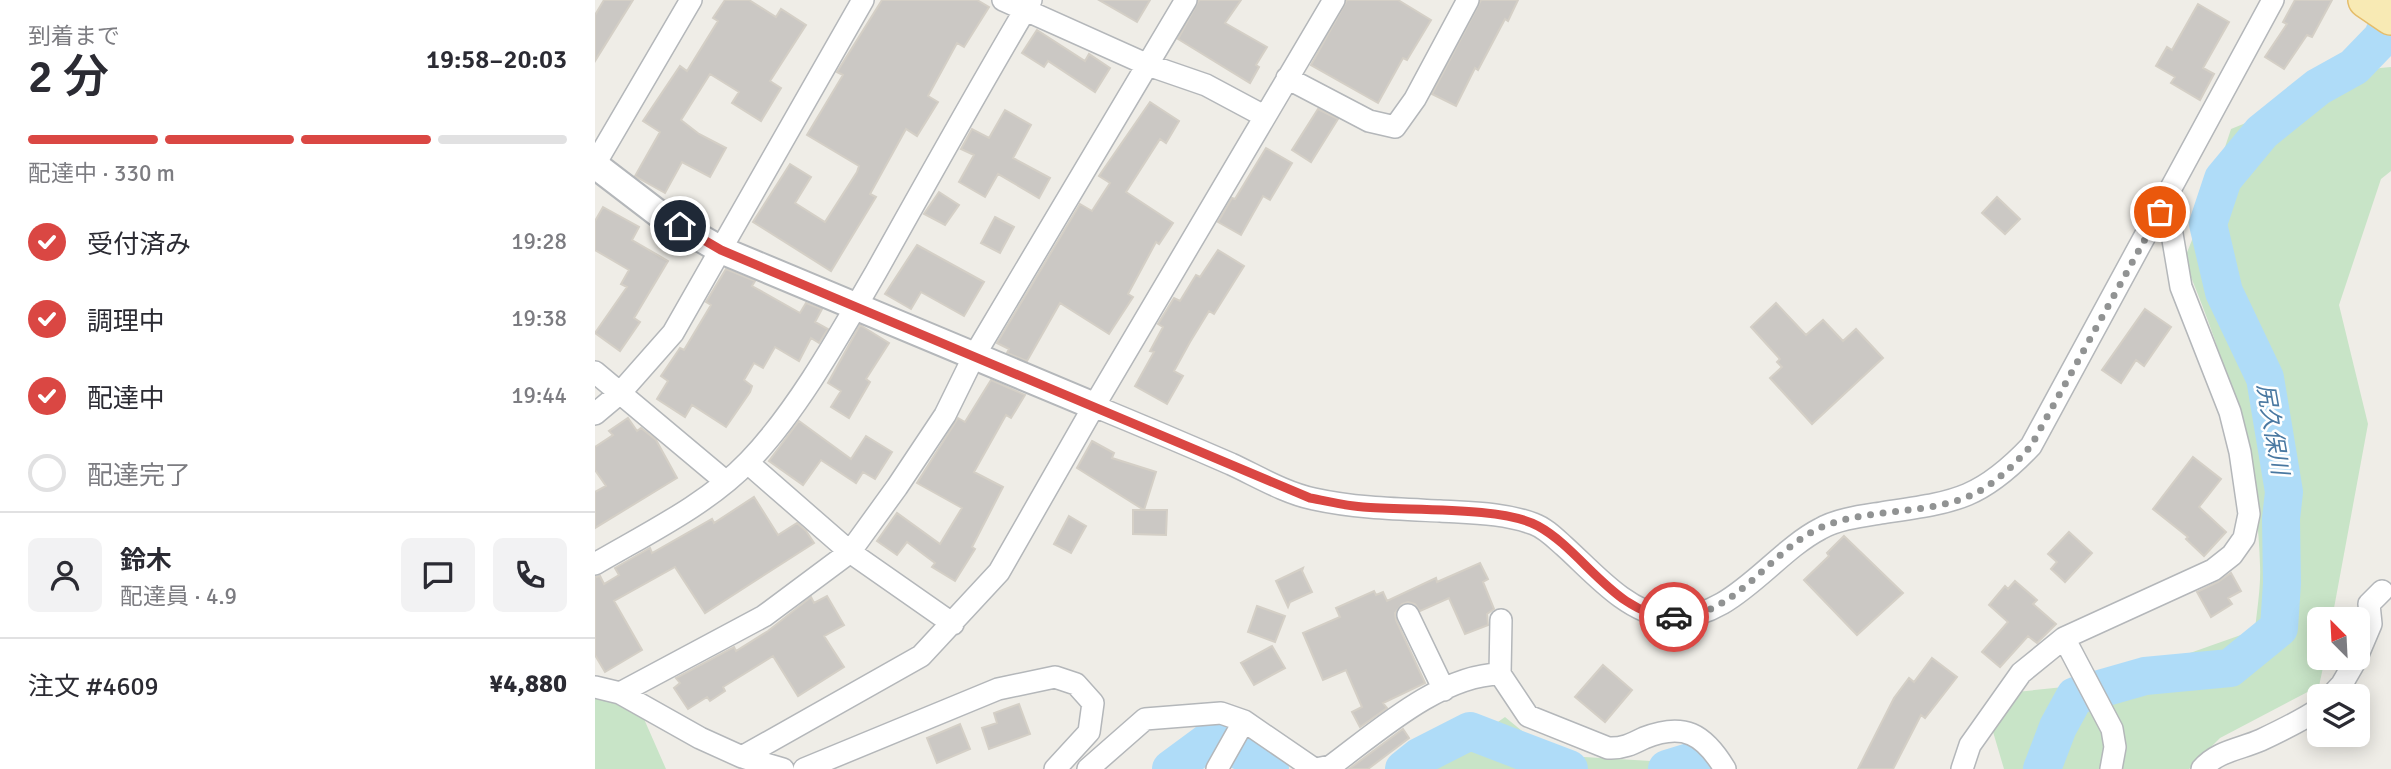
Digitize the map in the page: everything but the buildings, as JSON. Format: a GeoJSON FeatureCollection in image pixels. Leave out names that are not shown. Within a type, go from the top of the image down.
{"type":"FeatureCollection","features":[{"type":"Feature","properties":{"kind":"street"},"geometry":{"type":"LineString","coordinates":[[691,0],[595,164],[659,214],[721,250],[1310,498],[1359,507],[1487,514],[1515,518],[1538,526],[1625,599],[1644,610],[1666,617],[1686,617],[1727,600],[1794,545],[1821,528],[1873,514],[1946,503],[1973,494],[2010,469],[2031,446],[2273,0]]}},
{"type":"Feature","properties":{"kind":"street"},"geometry":{"type":"LineString","coordinates":[[595,414],[620,393],[673,333],[863,0]]}},
{"type":"Feature","properties":{"kind":"street"},"geometry":{"type":"LineString","coordinates":[[1003,0],[1028,5],[1148,65],[1206,85],[1264,116]]}},
{"type":"Feature","properties":{"kind":"street"},"geometry":{"type":"LineString","coordinates":[[620,693],[764,616],[850,552],[945,415],[974,356],[1186,0]]}},
{"type":"Feature","properties":{"kind":"street"},"geometry":{"type":"LineString","coordinates":[[742,757],[921,656],[999,572],[1334,0]]}},
{"type":"Feature","properties":{"kind":"street"},"geometry":{"type":"LineString","coordinates":[[1287,78],[1369,121],[1395,127],[1415,99],[1468,0]]}},
{"type":"Feature","properties":{"kind":"street"},"geometry":{"type":"LineString","coordinates":[[595,564],[688,509],[748,463],[783,422],[856,306],[1028,5]]}},
{"type":"Feature","properties":{"kind":"street"},"geometry":{"type":"LineString","coordinates":[[1962,769],[1970,745],[2021,673],[2064,639],[2213,570],[2232,555],[2244,537],[2249,514],[2242,464],[2230,412],[2181,287],[2170,222],[2160,212]]}},
{"type":"Feature","properties":{"kind":"street"},"geometry":{"type":"LineString","coordinates":[[595,372],[725,481]]}},
{"type":"Feature","properties":{"kind":"street"},"geometry":{"type":"LineString","coordinates":[[748,463],[850,552],[953,624]]}},
{"type":"Feature","properties":{"kind":"street"},"geometry":{"type":"LineString","coordinates":[[2369,607],[2369,604],[2382,591]]}},
{"type":"Feature","properties":{"kind":"street"},"geometry":{"type":"LineString","coordinates":[[1408,615],[1444,690]]}},
{"type":"Feature","properties":{"kind":"street"},"geometry":{"type":"LineString","coordinates":[[1501,620],[1500,674],[1528,716],[1608,748],[1620,749],[1654,734],[1672,730],[1684,731],[1694,734],[1708,745],[1725,769]]}},
{"type":"Feature","properties":{"kind":"street"},"geometry":{"type":"LineString","coordinates":[[2064,639],[2112,729],[2115,747],[2111,769]]}},
{"type":"Feature","properties":{"kind":"street"},"geometry":{"type":"LineString","coordinates":[[1088,769],[1145,719],[1221,713],[1240,727],[1315,769],[1331,766],[1413,706],[1481,674],[1500,674]]}},
{"type":"Feature","properties":{"kind":"street"},"geometry":{"type":"LineString","coordinates":[[804,769],[998,689],[1055,677],[1076,684],[1093,703],[1089,732],[1055,769]]}},
{"type":"Feature","properties":{"kind":"street"},"geometry":{"type":"LineString","coordinates":[[595,687],[620,693],[700,738],[742,757],[783,769]]}},
{"type":"Feature","properties":{"kind":"street"},"geometry":{"type":"LineString","coordinates":[[2202,769],[2225,752],[2259,741],[2307,715]]}},
{"type":"Feature","properties":{"kind":"street"},"geometry":{"type":"LineString","coordinates":[[1221,761],[1240,727]]}},
{"type":"Feature","properties":{"kind":"green space"},"geometry":{"type":"Polygon","coordinates":[[[2391,67],[2391,171],[2381,179],[2339,305],[2368,424],[2334,607],[2307,607],[2307,670],[2322,670],[2319,684],[2307,684],[2307,692],[2220,738],[2189,769],[2004,769],[1991,725],[2016,692],[2103,683],[2142,660],[2173,659],[2255,630],[2260,565],[2253,486],[2225,371],[2184,260],[2231,129],[2380,68],[2391,67]]]}},
{"type":"Feature","properties":{"kind":"green space"},"geometry":{"type":"Polygon","coordinates":[[[595,696],[637,703],[666,769],[595,769],[595,696]]]}},
{"type":"Feature","properties":{"kind":"green space"},"geometry":{"type":"Polygon","coordinates":[[[1505,717],[1551,755],[1684,763],[1689,769],[1431,769],[1505,717]]]}},
{"type":"Feature","properties":{"kind":"waterway","name":"尻久保川"},"geometry":{"type":"LineString","coordinates":[[2042,769],[2058,727],[2075,696],[2145,676],[2230,668],[2279,628],[2284,492],[2265,378],[2224,292],[2208,224],[2223,179],[2262,132],[2318,87],[2354,67],[2382,38],[2391,17]]}},
{"type":"Feature","properties":{"kind":"waterway","name":"尻久保川"},"geometry":{"type":"LineString","coordinates":[[1404,769],[1419,757],[1470,731],[1569,769]]}},
{"type":"Feature","properties":{"kind":"waterway","name":"尻久保川"},"geometry":{"type":"LineString","coordinates":[[1171,769],[1213,738],[1249,755],[1270,769]]}},
{"type":"Feature","properties":{"kind":"waterway","name":"尻久保川"},"geometry":{"type":"LineString","coordinates":[[1667,769],[1693,761],[1697,769]]}},
{"type":"Feature","properties":{"kind":"way so far"},"geometry":{"type":"LineString","coordinates":[[1674,617],[1686,617],[1705,611],[1727,600],[1794,545],[1821,528],[1873,514],[1946,503],[1973,494],[2010,469],[2031,446],[2160,212]]}},
{"type":"Feature","properties":{"kind":"route"},"geometry":{"type":"LineString","coordinates":[[680,226],[721,250],[1310,498],[1359,507],[1487,514],[1515,518],[1538,526],[1625,599],[1644,610],[1674,617]]}}]}
